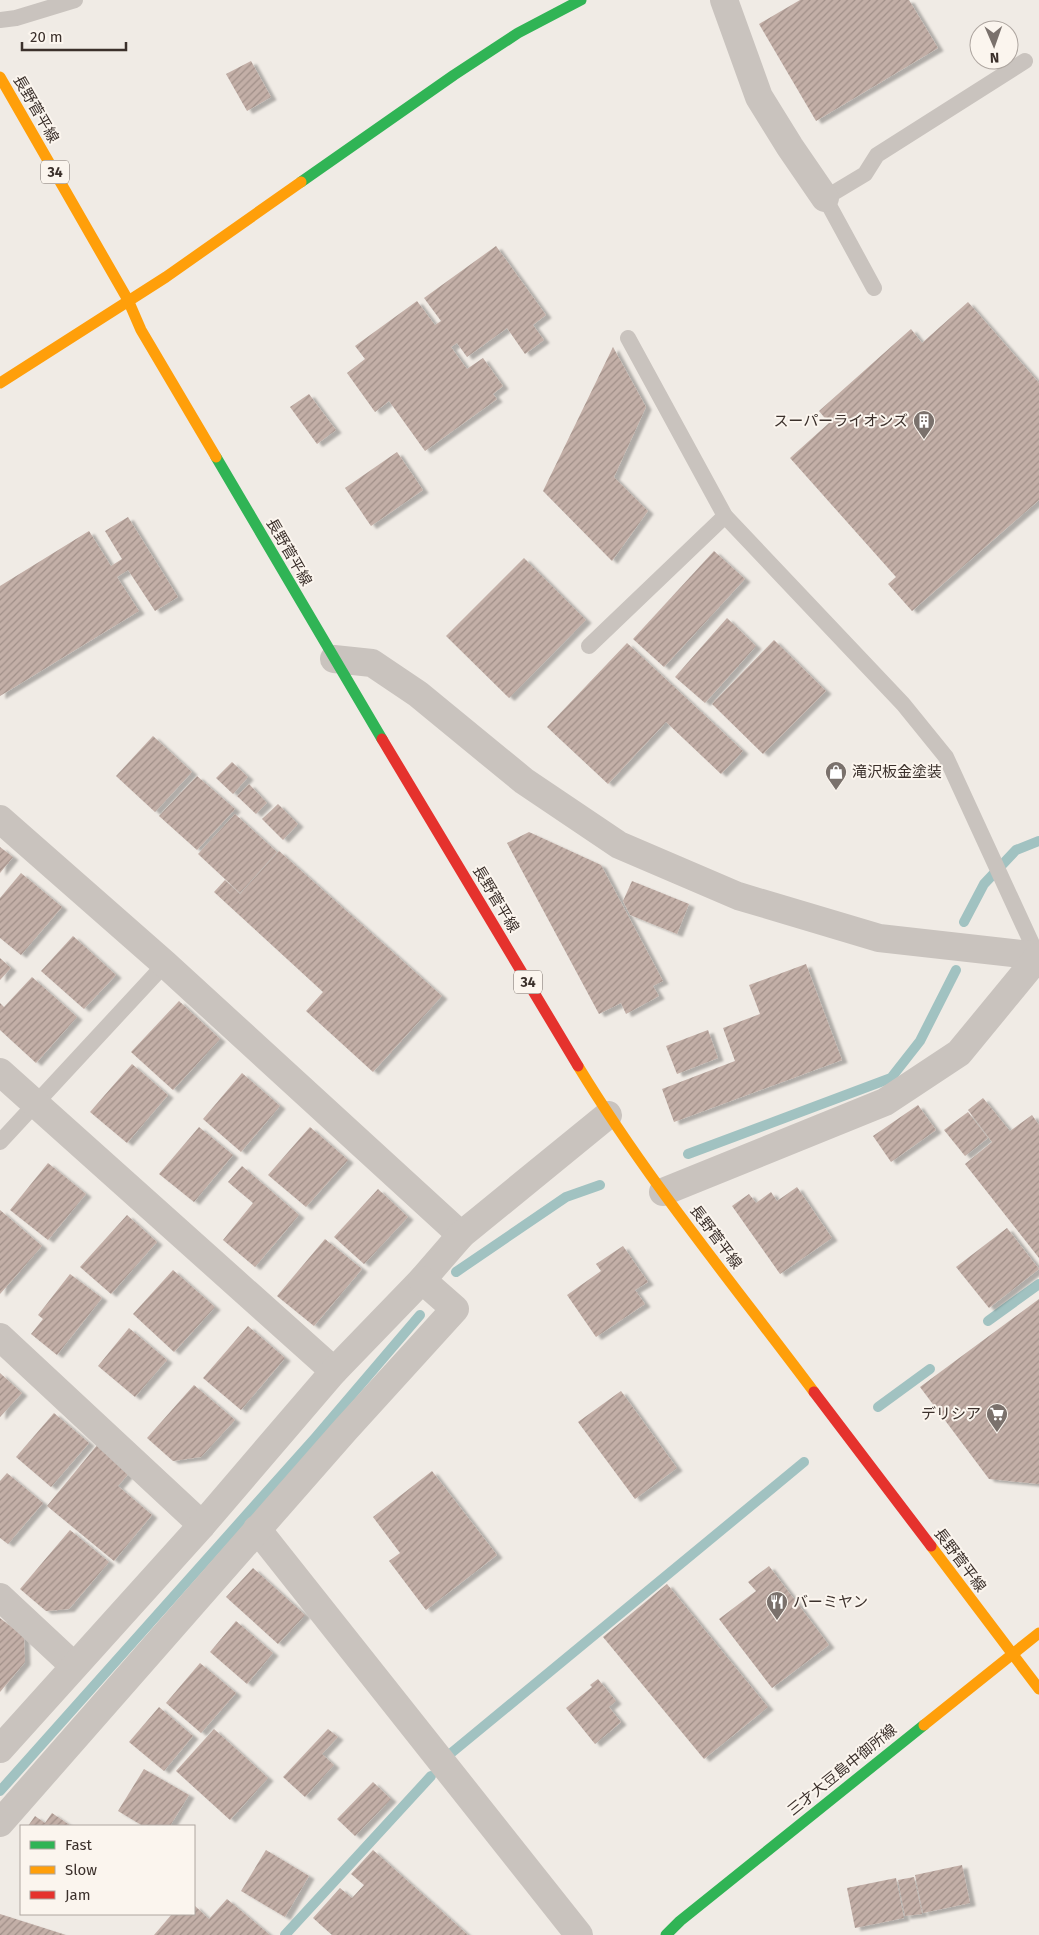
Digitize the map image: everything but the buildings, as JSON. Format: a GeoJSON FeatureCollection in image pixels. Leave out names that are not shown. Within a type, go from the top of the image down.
{"type":"FeatureCollection","features":[{"type":"Feature","properties":{"kind":"main road"},"geometry":{"type":"LineString","coordinates":[[0,383],[166,277],[454,75],[518,33],[581,0]]}},
{"type":"Feature","properties":{"kind":"main road","name":"長野菅平線"},"geometry":{"type":"LineString","coordinates":[[0,77],[110,267],[142,330],[334,659],[608,1115],[663,1192],[1039,1689]]}},
{"type":"Feature","properties":{"kind":"main road","name":"三才大豆島中御所線"},"geometry":{"type":"LineString","coordinates":[[666,1935],[680,1921],[787,1833],[1039,1633]]}},
{"type":"Feature","properties":{"kind":"street"},"geometry":{"type":"LineString","coordinates":[[724,0],[759,96],[790,147],[825,198]]}},
{"type":"Feature","properties":{"kind":"street"},"geometry":{"type":"LineString","coordinates":[[334,659],[372,663],[418,694],[524,781],[619,845],[738,896],[879,938],[1038,956]]}},
{"type":"Feature","properties":{"kind":"street"},"geometry":{"type":"LineString","coordinates":[[0,819],[165,964],[461,1235]]}},
{"type":"Feature","properties":{"kind":"street"},"geometry":{"type":"LineString","coordinates":[[663,1192],[885,1102],[959,1054],[1038,956]]}},
{"type":"Feature","properties":{"kind":"street"},"geometry":{"type":"LineString","coordinates":[[0,1072],[334,1371]]}},
{"type":"Feature","properties":{"kind":"street"},"geometry":{"type":"LineString","coordinates":[[0,1749],[202,1525],[334,1371],[422,1280],[461,1235],[608,1115]]}},
{"type":"Feature","properties":{"kind":"street"},"geometry":{"type":"LineString","coordinates":[[0,1823],[258,1529],[455,1309],[422,1280]]}},
{"type":"Feature","properties":{"kind":"street"},"geometry":{"type":"LineString","coordinates":[[0,1337],[202,1525]]}},
{"type":"Feature","properties":{"kind":"street"},"geometry":{"type":"LineString","coordinates":[[258,1529],[579,1935]]}},
{"type":"Feature","properties":{"kind":"street"},"geometry":{"type":"LineString","coordinates":[[0,1597],[74,1666]]}},
{"type":"Feature","properties":{"kind":"lane"},"geometry":{"type":"LineString","coordinates":[[0,20],[16,18],[75,0]]}},
{"type":"Feature","properties":{"kind":"lane"},"geometry":{"type":"LineString","coordinates":[[874,288],[825,198],[865,174],[877,155],[1025,61]]}},
{"type":"Feature","properties":{"kind":"lane"},"geometry":{"type":"LineString","coordinates":[[628,338],[725,516],[903,704],[946,757],[1038,956]]}},
{"type":"Feature","properties":{"kind":"lane"},"geometry":{"type":"LineString","coordinates":[[588,646],[725,516]]}},
{"type":"Feature","properties":{"kind":"lane"},"geometry":{"type":"LineString","coordinates":[[0,1142],[165,964]]}},
{"type":"Feature","properties":{"kind":"waterway"},"geometry":{"type":"LineString","coordinates":[[964,922],[984,884],[1016,850],[1039,841]]}},
{"type":"Feature","properties":{"kind":"waterway"},"geometry":{"type":"LineString","coordinates":[[688,1154],[891,1078],[920,1041],[956,970]]}},
{"type":"Feature","properties":{"kind":"waterway"},"geometry":{"type":"LineString","coordinates":[[456,1272],[566,1197],[600,1185]]}},
{"type":"Feature","properties":{"kind":"waterway"},"geometry":{"type":"LineString","coordinates":[[988,1321],[1039,1284]]}},
{"type":"Feature","properties":{"kind":"waterway"},"geometry":{"type":"LineString","coordinates":[[0,1791],[315,1438],[420,1315]]}},
{"type":"Feature","properties":{"kind":"waterway"},"geometry":{"type":"LineString","coordinates":[[878,1407],[930,1369]]}},
{"type":"Feature","properties":{"kind":"waterway"},"geometry":{"type":"LineString","coordinates":[[450,1754],[804,1462]]}},
{"type":"Feature","properties":{"kind":"waterway"},"geometry":{"type":"LineString","coordinates":[[285,1935],[431,1776]]}},
{"type":"Feature","properties":{"kind":"traffic: fast"},"geometry":{"type":"LineString","coordinates":[[301,182],[454,75],[518,33],[581,0]]}},
{"type":"Feature","properties":{"kind":"traffic: fast"},"geometry":{"type":"LineString","coordinates":[[216,457],[382,739]]}},
{"type":"Feature","properties":{"kind":"traffic: fast"},"geometry":{"type":"LineString","coordinates":[[666,1935],[680,1921],[924,1725]]}},
{"type":"Feature","properties":{"kind":"traffic: slow"},"geometry":{"type":"LineString","coordinates":[[0,77],[128,300],[141,330],[216,457]]}},
{"type":"Feature","properties":{"kind":"traffic: slow"},"geometry":{"type":"LineString","coordinates":[[0,383],[166,277],[301,182]]}},
{"type":"Feature","properties":{"kind":"traffic: slow"},"geometry":{"type":"LineString","coordinates":[[578,1066],[605,1109],[662,1191],[814,1392]]}},
{"type":"Feature","properties":{"kind":"traffic: slow"},"geometry":{"type":"LineString","coordinates":[[931,1546],[1039,1689]]}},
{"type":"Feature","properties":{"kind":"traffic: slow"},"geometry":{"type":"LineString","coordinates":[[924,1725],[1039,1633]]}},
{"type":"Feature","properties":{"kind":"traffic: jam"},"geometry":{"type":"LineString","coordinates":[[382,739],[578,1066]]}},
{"type":"Feature","properties":{"kind":"traffic: jam"},"geometry":{"type":"LineString","coordinates":[[814,1392],[931,1546]]}},
{"type":"Feature","properties":{"kind":"place","name":"スーパーライオンズ"},"geometry":{"type":"Point","coordinates":[924,440]}},
{"type":"Feature","properties":{"kind":"place","name":"滝沢板金塗装"},"geometry":{"type":"Point","coordinates":[836,791]}},
{"type":"Feature","properties":{"kind":"place","name":"デリシア"},"geometry":{"type":"Point","coordinates":[997,1433]}},
{"type":"Feature","properties":{"kind":"place","name":"バーミヤン"},"geometry":{"type":"Point","coordinates":[777,1621]}}]}
